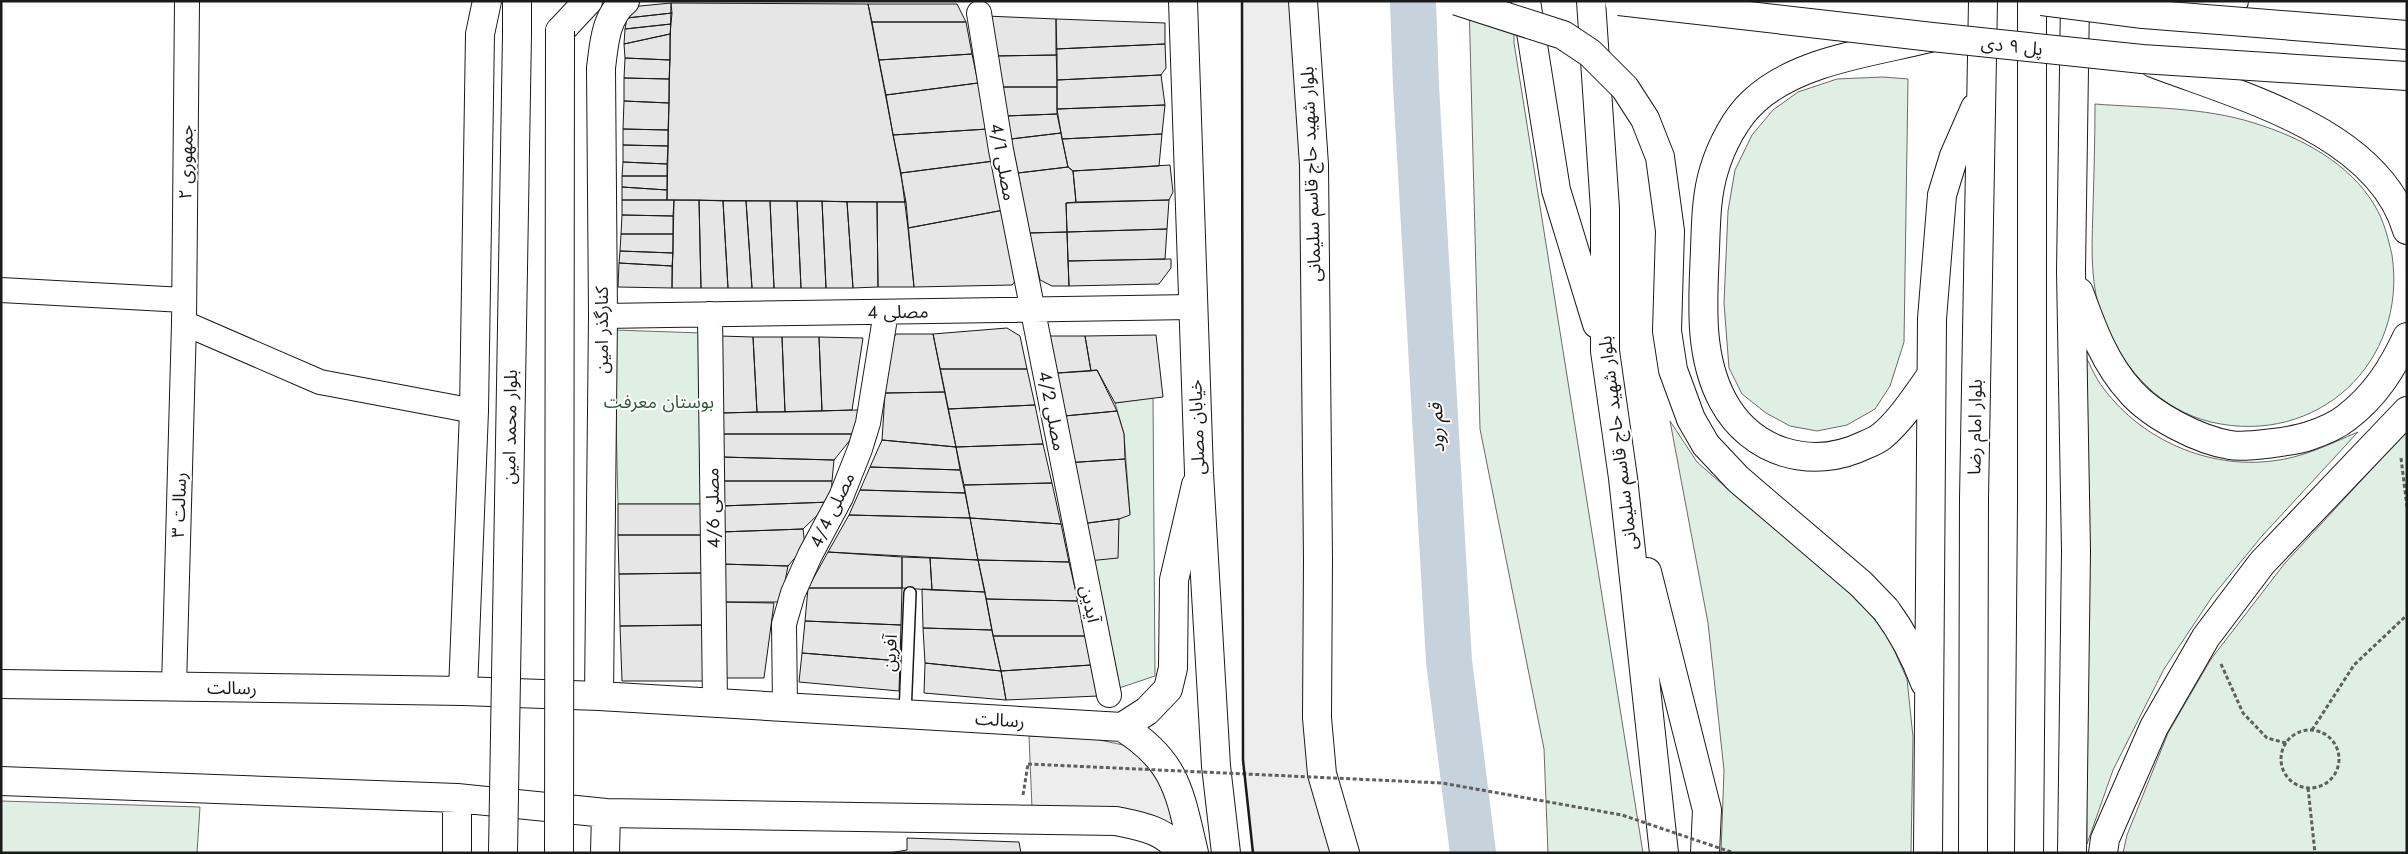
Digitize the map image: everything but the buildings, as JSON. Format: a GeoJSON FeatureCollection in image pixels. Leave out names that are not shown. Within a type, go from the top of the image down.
{"type":"FeatureCollection","features":[{"type":"Feature","properties":{"kind":"main road"},"geometry":{"type":"LineString","coordinates":[[463,691],[474,411],[480,34],[487,1]]}},
{"type":"Feature","properties":{"kind":"main road","name":"بلوار محمد امین"},"geometry":{"type":"LineString","coordinates":[[503,853],[517,1]]}},
{"type":"Feature","properties":{"kind":"main road"},"geometry":{"type":"LineString","coordinates":[[559,853],[560,1]]}},
{"type":"Feature","properties":{"kind":"main road"},"geometry":{"type":"LineString","coordinates":[[560,31],[588,1]]}},
{"type":"Feature","properties":{"kind":"main road","name":"کنارگذر امین"},"geometry":{"type":"LineString","coordinates":[[599,696],[603,316],[600,68],[605,32],[612,18],[625,1]]}},
{"type":"Feature","properties":{"kind":"main road","name":"خیابان مصلی"},"geometry":{"type":"LineString","coordinates":[[1183,1],[1199,473],[1216,766],[1226,853]]}},
{"type":"Feature","properties":{"kind":"main road","name":"بلوار شهید حاج قاسم سلیمانی"},"geometry":{"type":"LineString","coordinates":[[1303,1],[1314,166],[1318,560],[1317,718],[1322,774],[1345,853]]}},
{"type":"Feature","properties":{"kind":"main road"},"geometry":{"type":"LineString","coordinates":[[1457,1],[1563,35],[1590,53],[1625,88],[1645,119],[1660,157],[1670,231],[1667,331],[1673,370],[1691,419],[1706,445],[1732,474],[1861,584],[1886,610],[1902,631],[1913,652],[1930,698]]}},
{"type":"Feature","properties":{"kind":"main road"},"geometry":{"type":"LineString","coordinates":[[1526,1],[1526,14],[1556,190],[1605,352]]}},
{"type":"Feature","properties":{"kind":"main road","name":"بلوار شهید حاج قاسم سلیمانی"},"geometry":{"type":"LineString","coordinates":[[1591,1],[1605,209],[1605,352],[1623,478],[1664,853]]}},
{"type":"Feature","properties":{"kind":"main road","name":"پل ۹ دی"},"geometry":{"type":"LineString","coordinates":[[1619,1],[2142,59],[2407,76]]}},
{"type":"Feature","properties":{"kind":"main road","name":"بلوار امام رضا"},"geometry":{"type":"LineString","coordinates":[[1973,853],[1974,498],[1982,1]]}},
{"type":"Feature","properties":{"kind":"main road"},"geometry":{"type":"LineString","coordinates":[[2029,853],[2032,502],[2032,1]]}},
{"type":"Feature","properties":{"kind":"main road"},"geometry":{"type":"LineString","coordinates":[[2042,1],[2143,14],[2407,35]]}},
{"type":"Feature","properties":{"kind":"main road"},"geometry":{"type":"LineString","coordinates":[[2072,853],[2076,551],[2071,271],[2075,1]]}},
{"type":"Feature","properties":{"kind":"main road"},"geometry":{"type":"LineString","coordinates":[[2143,14],[2234,1]]}},
{"type":"Feature","properties":{"kind":"main road"},"geometry":{"type":"LineString","coordinates":[[1930,377],[1904,413],[1881,437],[1855,450],[1832,457],[1804,458],[1774,449],[1748,434],[1723,402],[1708,365],[1703,304],[1706,205],[1714,169],[1732,129],[1754,101],[1787,77],[1828,63],[1932,37]]}},
{"type":"Feature","properties":{"kind":"main road"},"geometry":{"type":"LineString","coordinates":[[2142,59],[2276,110],[2336,141],[2368,166],[2390,194],[2407,230]]}},
{"type":"Feature","properties":{"kind":"main road"},"geometry":{"type":"LineString","coordinates":[[1928,853],[1930,377],[1932,319],[1942,196],[1954,156],[1980,98]]}},
{"type":"Feature","properties":{"kind":"main road"},"geometry":{"type":"LineString","coordinates":[[2071,271],[2093,333],[2116,375],[2132,394],[2158,415],[2193,433],[2231,446],[2309,436],[2345,418],[2372,395],[2392,368],[2407,337]]}},
{"type":"Feature","properties":{"kind":"main road"},"geometry":{"type":"LineString","coordinates":[[2103,853],[2106,839],[2154,727],[2206,637],[2262,563],[2407,411]]}},
{"type":"Feature","properties":{"kind":"main road"},"geometry":{"type":"LineString","coordinates":[[1117,727],[1147,711],[1168,689],[1173,668],[1174,580],[1199,473]]}},
{"type":"Feature","properties":{"kind":"main road"},"geometry":{"type":"LineString","coordinates":[[1623,478],[1707,810],[1705,853]]}},
{"type":"Feature","properties":{"kind":"main road","name":"رسالت"},"geometry":{"type":"LineString","coordinates":[[1,684],[463,691],[599,696],[1117,727]]}},
{"type":"Feature","properties":{"kind":"main road"},"geometry":{"type":"LineString","coordinates":[[1117,727],[1143,740],[1159,756],[1180,791],[1194,853]]}},
{"type":"Feature","properties":{"kind":"main road"},"geometry":{"type":"LineString","coordinates":[[1,780],[457,798],[606,813],[1116,821],[1148,827],[1175,844],[1180,853]]}},
{"type":"Feature","properties":{"kind":"main road"},"geometry":{"type":"LineString","coordinates":[[457,798],[457,853]]}},
{"type":"Feature","properties":{"kind":"main road"},"geometry":{"type":"LineString","coordinates":[[605,853],[606,813]]}},
{"type":"Feature","properties":{"kind":"street","name":"جمهوری ۲"},"geometry":{"type":"LineString","coordinates":[[184,311],[187,1]]}},
{"type":"Feature","properties":{"kind":"street","name":"مصلی 4/1"},"geometry":{"type":"LineString","coordinates":[[979,13],[1000,150],[1032,310]]}},
{"type":"Feature","properties":{"kind":"street"},"geometry":{"type":"LineString","coordinates":[[1,290],[184,311],[320,382],[474,411]]}},
{"type":"Feature","properties":{"kind":"street","name":"مصلی 4"},"geometry":{"type":"LineString","coordinates":[[603,316],[1192,307]]}},
{"type":"Feature","properties":{"kind":"street","name":"مصلی 4/2"},"geometry":{"type":"LineString","coordinates":[[1032,310],[1071,513]]}},
{"type":"Feature","properties":{"kind":"street","name":"رسالت ۳"},"geometry":{"type":"LineString","coordinates":[[174,687],[184,311]]}},
{"type":"Feature","properties":{"kind":"street","name":"مصلی 4/4"},"geometry":{"type":"LineString","coordinates":[[785,707],[784,624],[793,593],[810,555],[841,497],[860,450],[868,423],[886,312]]}},
{"type":"Feature","properties":{"kind":"street","name":"مصلی 4/6"},"geometry":{"type":"LineString","coordinates":[[710,314],[715,703]]}},
{"type":"Feature","properties":{"kind":"street","name":"آیدین"},"geometry":{"type":"LineString","coordinates":[[1071,513],[1109,695]]}},
{"type":"Feature","properties":{"kind":"lane","name":"آفرین"},"geometry":{"type":"LineString","coordinates":[[905,714],[910,593]]}},
{"type":"Feature","properties":{"kind":"path"},"geometry":{"type":"LineString","coordinates":[[2400,451],[2407,507]]}},
{"type":"Feature","properties":{"kind":"path"},"geometry":{"type":"LineString","coordinates":[[2312,730],[2354,665],[2407,614]]}},
{"type":"Feature","properties":{"kind":"path"},"geometry":{"type":"LineString","coordinates":[[2214,667],[2218,658],[2243,713],[2258,730],[2267,738],[2286,742]]}},
{"type":"Feature","properties":{"kind":"path"},"geometry":{"type":"LineString","coordinates":[[2302,730],[2312,730],[2322,732],[2337,746],[2338,766],[2327,783],[2318,787],[2308,788],[2298,786],[2283,771],[2281,762],[2282,751],[2286,742],[2302,730]]}},
{"type":"Feature","properties":{"kind":"path"},"geometry":{"type":"LineString","coordinates":[[1028,764],[1442,783],[1622,816],[1734,853]]}},
{"type":"Feature","properties":{"kind":"path"},"geometry":{"type":"LineString","coordinates":[[2308,788],[2315,853]]}},
{"type":"Feature","properties":{"kind":"green space"},"geometry":{"type":"Polygon","coordinates":[[[1469,1],[1514,1],[1514,43],[1643,853],[1548,853],[1544,749],[1480,429],[1469,1]]]}},
{"type":"Feature","properties":{"kind":"green space"},"geometry":{"type":"Polygon","coordinates":[[[1883,77],[1908,79],[1904,342],[1890,386],[1875,409],[1847,425],[1817,431],[1790,426],[1766,413],[1742,394],[1729,368],[1724,303],[1728,211],[1735,170],[1752,135],[1773,110],[1798,92],[1837,79],[1883,77]]]}},
{"type":"Feature","properties":{"kind":"green space"},"geometry":{"type":"Polygon","coordinates":[[[2095,104],[2195,111],[2254,123],[2306,144],[2338,165],[2365,191],[2378,212],[2387,236],[2392,255],[2393,294],[2385,330],[2370,362],[2347,388],[2319,409],[2286,422],[2250,426],[2211,422],[2193,416],[2161,398],[2134,372],[2113,341],[2096,296],[2092,237],[2095,104]]]}},
{"type":"Feature","properties":{"kind":"green space","name":"بوستان معرفت"},"geometry":{"type":"Polygon","coordinates":[[[614,330],[702,333],[702,504],[618,504],[614,330]]]}},
{"type":"Feature","properties":{"kind":"green space"},"geometry":{"type":"Polygon","coordinates":[[[2082,349],[2101,385],[2137,423],[2179,447],[2201,455],[2248,462],[2272,461],[2316,450],[2358,432],[2262,536],[2212,597],[2164,669],[2113,770],[2087,844],[2082,349]]]}},
{"type":"Feature","properties":{"kind":"green space"},"geometry":{"type":"Polygon","coordinates":[[[1153,397],[1155,676],[1119,688],[1088,561],[1119,519],[1130,514],[1124,434],[1115,403],[1153,397]]]}},
{"type":"Feature","properties":{"kind":"green space"},"geometry":{"type":"Polygon","coordinates":[[[1670,421],[1697,462],[1746,505],[1820,560],[1883,625],[1907,679],[1913,737],[1911,853],[1721,853],[1724,770],[1708,623],[1670,421]]]}},
{"type":"Feature","properties":{"kind":"green space"},"geometry":{"type":"Polygon","coordinates":[[[2407,431],[2407,853],[2123,853],[2127,835],[2168,733],[2211,659],[2285,563],[2407,431]]]}},
{"type":"Feature","properties":{"kind":"green space"},"geometry":{"type":"Polygon","coordinates":[[[1,801],[200,807],[197,853],[1,853],[1,801]]]}},
{"type":"Feature","properties":{"kind":"shaded area"},"geometry":{"type":"Polygon","coordinates":[[[1242,1],[1290,1],[1300,165],[1307,684],[1333,853],[1253,853],[1243,760],[1242,1]]]}},
{"type":"Feature","properties":{"kind":"shaded area"},"geometry":{"type":"Polygon","coordinates":[[[1029,736],[1095,739],[1123,745],[1145,756],[1164,784],[1183,839],[1032,808],[1029,736]]]}},
{"type":"Feature","properties":{"kind":"waterway","name":"قم رود"},"geometry":{"type":"LineString","coordinates":[[1413,1],[1416,86],[1449,661],[1473,853]]}},
{"type":"Feature","properties":{"kind":"wall"},"geometry":{"type":"LineString","coordinates":[[1242,1],[1243,760],[1253,853]]}}]}
